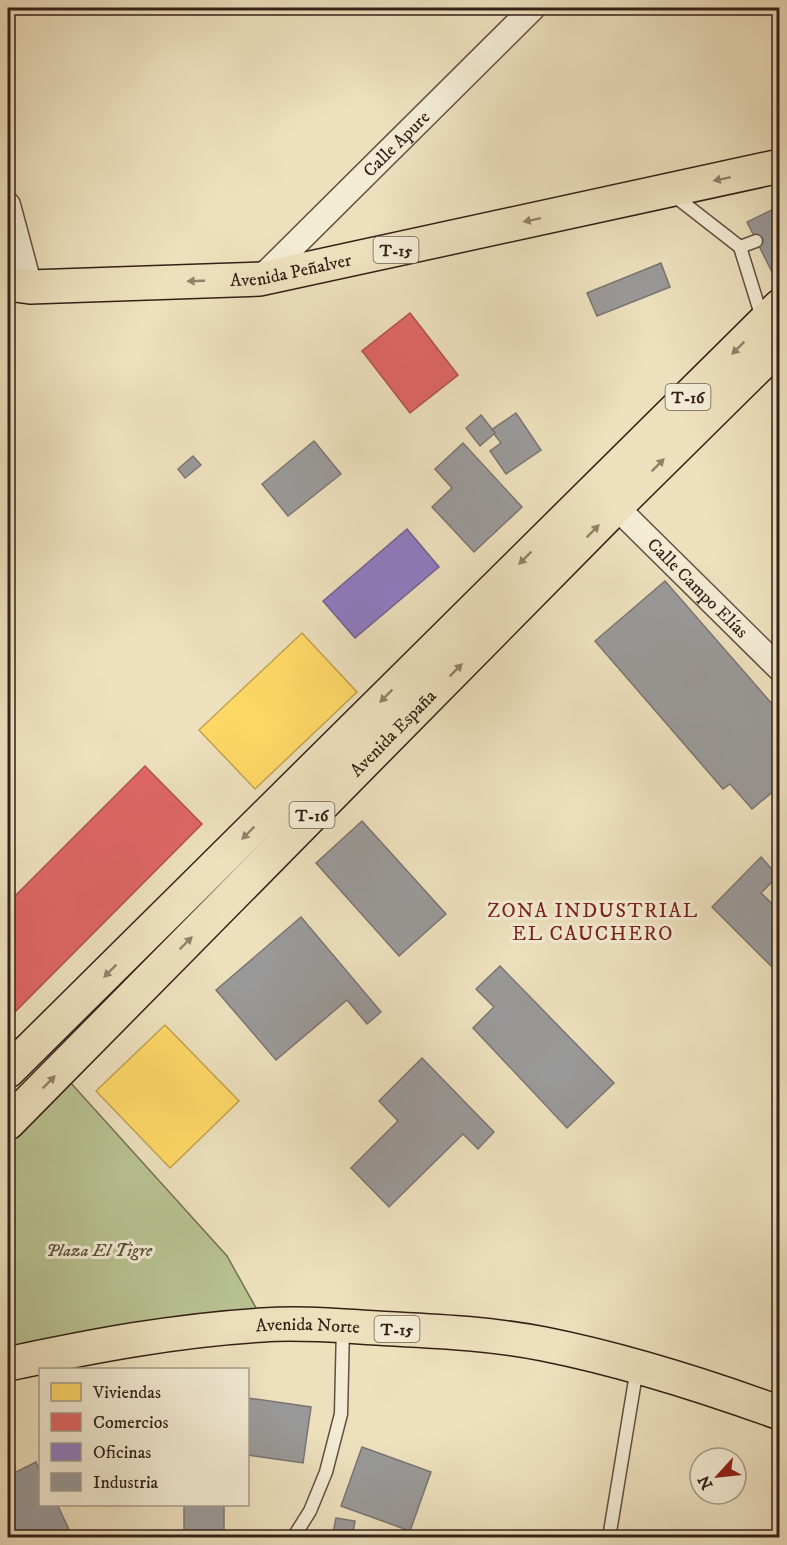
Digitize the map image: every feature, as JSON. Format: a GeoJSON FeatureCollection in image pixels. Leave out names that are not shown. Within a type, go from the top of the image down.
{"type":"FeatureCollection","features":[{"type":"Feature","properties":{"kind":"main road","name":"Avenida Peñalver"},"geometry":{"type":"LineString","coordinates":[[19,285],[260,279],[780,166]]}},
{"type":"Feature","properties":{"kind":"main road","name":"Avenida España"},"geometry":{"type":"LineString","coordinates":[[8,1123],[774,324]]}},
{"type":"Feature","properties":{"kind":"main road","name":"Avenida España"},"geometry":{"type":"LineString","coordinates":[[8,1071],[606,497]]}},
{"type":"Feature","properties":{"kind":"main road","name":"Avenida Norte"},"geometry":{"type":"LineString","coordinates":[[8,1364],[142,1337],[265,1324],[456,1332],[544,1344],[638,1367],[722,1392],[780,1413]]}},
{"type":"Feature","properties":{"kind":"street","name":"Calle Apure"},"geometry":{"type":"LineString","coordinates":[[260,279],[533,8]]}},
{"type":"Feature","properties":{"kind":"street"},"geometry":{"type":"LineString","coordinates":[[8,205],[19,285]]}},
{"type":"Feature","properties":{"kind":"street","name":"Calle Campo Elías"},"geometry":{"type":"LineString","coordinates":[[606,497],[780,669]]}},
{"type":"Feature","properties":{"kind":"lane"},"geometry":{"type":"LineString","coordinates":[[668,191],[740,247],[774,324]]}},
{"type":"Feature","properties":{"kind":"lane"},"geometry":{"type":"LineString","coordinates":[[740,247],[756,241]]}},
{"type":"Feature","properties":{"kind":"lane"},"geometry":{"type":"LineString","coordinates":[[293,1538],[310,1511],[326,1472],[341,1414],[343,1326]]}},
{"type":"Feature","properties":{"kind":"lane"},"geometry":{"type":"LineString","coordinates":[[609,1538],[638,1367]]}},
{"type":"Feature","properties":{"kind":"green space","name":"Plaza El Tigre"},"geometry":{"type":"Polygon","coordinates":[[[60,1071],[227,1256],[265,1324],[8,1364],[8,1123],[60,1071]]]}},
{"type":"Feature","properties":{"kind":"building: Viviendas"},"geometry":{"type":"Polygon","coordinates":[[[302,633],[357,692],[255,789],[199,730],[302,633]]]}},
{"type":"Feature","properties":{"kind":"building: Viviendas"},"geometry":{"type":"Polygon","coordinates":[[[165,1025],[239,1101],[170,1168],[96,1091],[165,1025]]]}},
{"type":"Feature","properties":{"kind":"building: Comercios"},"geometry":{"type":"Polygon","coordinates":[[[410,313],[458,375],[410,413],[362,351],[410,313]]]}},
{"type":"Feature","properties":{"kind":"building: Comercios"},"geometry":{"type":"Polygon","coordinates":[[[145,766],[202,824],[8,1019],[8,903],[145,766]]]}},
{"type":"Feature","properties":{"kind":"building: Oficinas"},"geometry":{"type":"Polygon","coordinates":[[[407,529],[439,567],[355,638],[323,601],[407,529]]]}},
{"type":"Feature","properties":{"kind":"building: Industria"},"geometry":{"type":"Polygon","coordinates":[[[778,207],[780,273],[774,276],[747,222],[778,207]]]}},
{"type":"Feature","properties":{"kind":"building: Industria"},"geometry":{"type":"Polygon","coordinates":[[[661,263],[670,287],[597,316],[587,293],[661,263]]]}},
{"type":"Feature","properties":{"kind":"building: Industria"},"geometry":{"type":"Polygon","coordinates":[[[516,413],[541,450],[506,474],[490,451],[501,443],[491,430],[516,413]]]}},
{"type":"Feature","properties":{"kind":"building: Industria"},"geometry":{"type":"Polygon","coordinates":[[[481,415],[495,433],[480,446],[466,428],[481,415]]]}},
{"type":"Feature","properties":{"kind":"building: Industria"},"geometry":{"type":"Polygon","coordinates":[[[314,441],[341,474],[288,516],[262,484],[314,441]]]}},
{"type":"Feature","properties":{"kind":"building: Industria"},"geometry":{"type":"Polygon","coordinates":[[[463,443],[522,507],[474,552],[432,507],[452,488],[435,469],[463,443]]]}},
{"type":"Feature","properties":{"kind":"building: Industria"},"geometry":{"type":"Polygon","coordinates":[[[193,456],[201,465],[185,478],[178,469],[193,456]]]}},
{"type":"Feature","properties":{"kind":"building: Industria"},"geometry":{"type":"Polygon","coordinates":[[[665,581],[780,713],[780,786],[752,809],[730,784],[723,789],[595,641],[665,581]]]}},
{"type":"Feature","properties":{"kind":"building: Industria"},"geometry":{"type":"Polygon","coordinates":[[[362,821],[446,914],[399,956],[316,863],[362,821]]]}},
{"type":"Feature","properties":{"kind":"building: Industria"},"geometry":{"type":"Polygon","coordinates":[[[761,857],[778,876],[761,893],[780,911],[780,975],[712,907],[761,857]]]}},
{"type":"Feature","properties":{"kind":"building: Industria"},"geometry":{"type":"Polygon","coordinates":[[[301,917],[381,1012],[367,1024],[347,1000],[276,1060],[216,990],[301,917]]]}},
{"type":"Feature","properties":{"kind":"building: Industria"},"geometry":{"type":"Polygon","coordinates":[[[500,966],[614,1083],[567,1128],[473,1028],[494,1007],[476,989],[500,966]]]}},
{"type":"Feature","properties":{"kind":"building: Industria"},"geometry":{"type":"Polygon","coordinates":[[[422,1058],[494,1132],[478,1149],[463,1134],[389,1207],[351,1168],[398,1121],[379,1101],[422,1058]]]}},
{"type":"Feature","properties":{"kind":"building: Industria"},"geometry":{"type":"Polygon","coordinates":[[[249,1398],[311,1407],[303,1463],[249,1455],[249,1398]]]}},
{"type":"Feature","properties":{"kind":"building: Industria"},"geometry":{"type":"Polygon","coordinates":[[[362,1447],[431,1472],[410,1531],[341,1506],[362,1447]]]}},
{"type":"Feature","properties":{"kind":"building: Industria"},"geometry":{"type":"Polygon","coordinates":[[[36,1462],[39,1470],[39,1506],[58,1506],[73,1538],[8,1538],[8,1476],[36,1462]]]}},
{"type":"Feature","properties":{"kind":"building: Industria"},"geometry":{"type":"Polygon","coordinates":[[[184,1506],[224,1506],[224,1538],[184,1538],[184,1506]]]}},
{"type":"Feature","properties":{"kind":"building: Industria"},"geometry":{"type":"Polygon","coordinates":[[[336,1518],[355,1521],[352,1538],[332,1538],[336,1518]]]}},
{"type":"Feature","properties":{"kind":"building: Industria"},"geometry":{"type":"Polygon","coordinates":[[[691,1531],[723,1538],[690,1538],[691,1531]]]}},
{"type":"Feature","properties":{"kind":"district","name":"ZONA INDUSTRIAL EL CAUCHERO"},"geometry":{"type":"Point","coordinates":[593,922]}}]}
